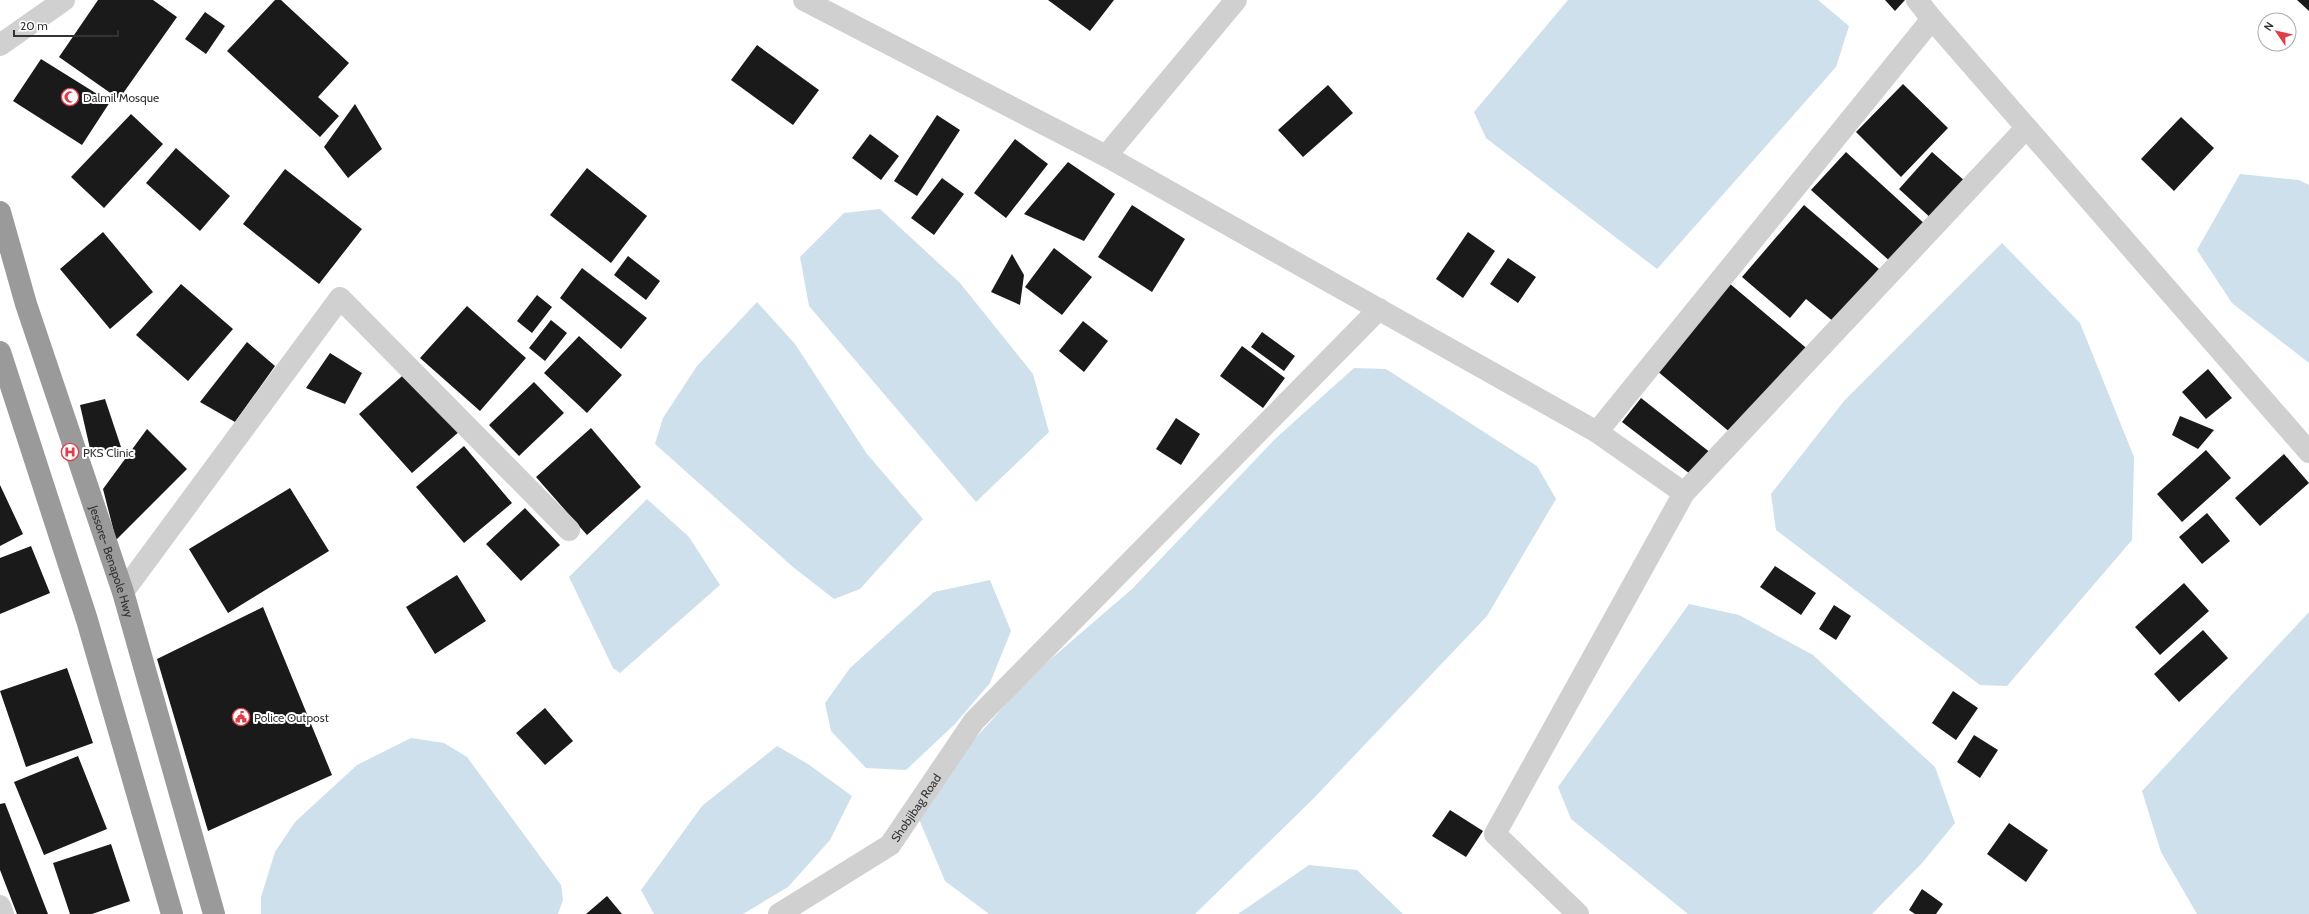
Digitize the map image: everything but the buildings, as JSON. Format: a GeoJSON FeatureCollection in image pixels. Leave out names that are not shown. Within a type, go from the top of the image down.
{"type":"FeatureCollection","features":[{"type":"Feature","properties":{"kind":"highway","name":"Jessore- Benapole Hwy"},"geometry":{"type":"LineString","coordinates":[[0,212],[26,304],[123,592],[214,914]]}},
{"type":"Feature","properties":{"kind":"highway"},"geometry":{"type":"LineString","coordinates":[[0,352],[87,620],[172,914]]}},
{"type":"Feature","properties":{"kind":"street"},"geometry":{"type":"LineString","coordinates":[[0,45],[64,0]]}},
{"type":"Feature","properties":{"kind":"street"},"geometry":{"type":"LineString","coordinates":[[804,0],[1106,156],[1597,432],[1684,493]]}},
{"type":"Feature","properties":{"kind":"street"},"geometry":{"type":"LineString","coordinates":[[1106,156],[1236,0]]}},
{"type":"Feature","properties":{"kind":"street"},"geometry":{"type":"LineString","coordinates":[[1917,0],[2026,128],[2309,452]]}},
{"type":"Feature","properties":{"kind":"street"},"geometry":{"type":"LineString","coordinates":[[1597,432],[1932,19]]}},
{"type":"Feature","properties":{"kind":"street"},"geometry":{"type":"LineString","coordinates":[[1578,914],[1495,834],[1684,493],[2026,128]]}},
{"type":"Feature","properties":{"kind":"street"},"geometry":{"type":"LineString","coordinates":[[123,592],[340,298],[569,530]]}},
{"type":"Feature","properties":{"kind":"street","name":"Shobjibag Road"},"geometry":{"type":"LineString","coordinates":[[779,914],[890,845],[974,721],[1379,309]]}},
{"type":"Feature","properties":{"kind":"street"},"geometry":{"type":"LineString","coordinates":[[0,906],[3,914]]}},
{"type":"Feature","properties":{"kind":"water"},"geometry":{"type":"Polygon","coordinates":[[[1568,0],[1818,0],[1849,26],[1836,67],[1657,269],[1486,138],[1474,112],[1568,0]]]}},
{"type":"Feature","properties":{"kind":"water"},"geometry":{"type":"Polygon","coordinates":[[[2240,174],[2299,180],[2309,185],[2309,363],[2232,303],[2197,250],[2240,174]]]}},
{"type":"Feature","properties":{"kind":"water"},"geometry":{"type":"Polygon","coordinates":[[[880,209],[960,283],[1033,374],[1049,432],[976,502],[809,306],[800,257],[844,213],[880,209]]]}},
{"type":"Feature","properties":{"kind":"water"},"geometry":{"type":"Polygon","coordinates":[[[2002,243],[2080,323],[2134,457],[2132,540],[2007,686],[1980,685],[1776,530],[1771,494],[1844,401],[2002,243]]]}},
{"type":"Feature","properties":{"kind":"water"},"geometry":{"type":"Polygon","coordinates":[[[757,302],[795,344],[867,454],[923,519],[860,589],[834,599],[793,567],[655,444],[663,418],[697,366],[757,302]]]}},
{"type":"Feature","properties":{"kind":"water"},"geometry":{"type":"Polygon","coordinates":[[[1354,368],[1386,369],[1537,466],[1556,499],[1487,616],[1314,798],[1195,914],[989,914],[945,881],[916,812],[941,777],[1030,677],[1132,589],[1275,439],[1354,368]]]}},
{"type":"Feature","properties":{"kind":"water"},"geometry":{"type":"Polygon","coordinates":[[[647,499],[689,537],[720,585],[620,673],[613,668],[569,577],[647,499]]]}},
{"type":"Feature","properties":{"kind":"water"},"geometry":{"type":"Polygon","coordinates":[[[990,580],[1011,631],[990,683],[955,724],[906,770],[866,768],[831,731],[825,703],[850,668],[934,592],[990,580]]]}},
{"type":"Feature","properties":{"kind":"water"},"geometry":{"type":"Polygon","coordinates":[[[1689,604],[1739,615],[1813,655],[1935,767],[1955,823],[1922,863],[1872,914],[1688,914],[1571,819],[1558,787],[1689,604]]]}},
{"type":"Feature","properties":{"kind":"water"},"geometry":{"type":"Polygon","coordinates":[[[2309,612],[2309,914],[2197,914],[2161,852],[2142,791],[2309,612]]]}},
{"type":"Feature","properties":{"kind":"water"},"geometry":{"type":"Polygon","coordinates":[[[411,738],[444,743],[467,757],[561,885],[563,900],[558,914],[261,914],[261,897],[275,852],[295,822],[357,765],[411,738]]]}},
{"type":"Feature","properties":{"kind":"water"},"geometry":{"type":"Polygon","coordinates":[[[777,746],[808,764],[852,796],[830,840],[788,887],[743,914],[654,914],[641,890],[702,806],[777,746]]]}},
{"type":"Feature","properties":{"kind":"water"},"geometry":{"type":"Polygon","coordinates":[[[1309,865],[1357,870],[1403,914],[1238,914],[1309,865]]]}},
{"type":"Feature","properties":{"kind":"place","name":"Dalmil Mosque"},"geometry":{"type":"Point","coordinates":[70,97]}},
{"type":"Feature","properties":{"kind":"place","name":"PKS Clinic"},"geometry":{"type":"Point","coordinates":[70,452]}},
{"type":"Feature","properties":{"kind":"place","name":"Police Outpost"},"geometry":{"type":"Point","coordinates":[241,717]}}]}
